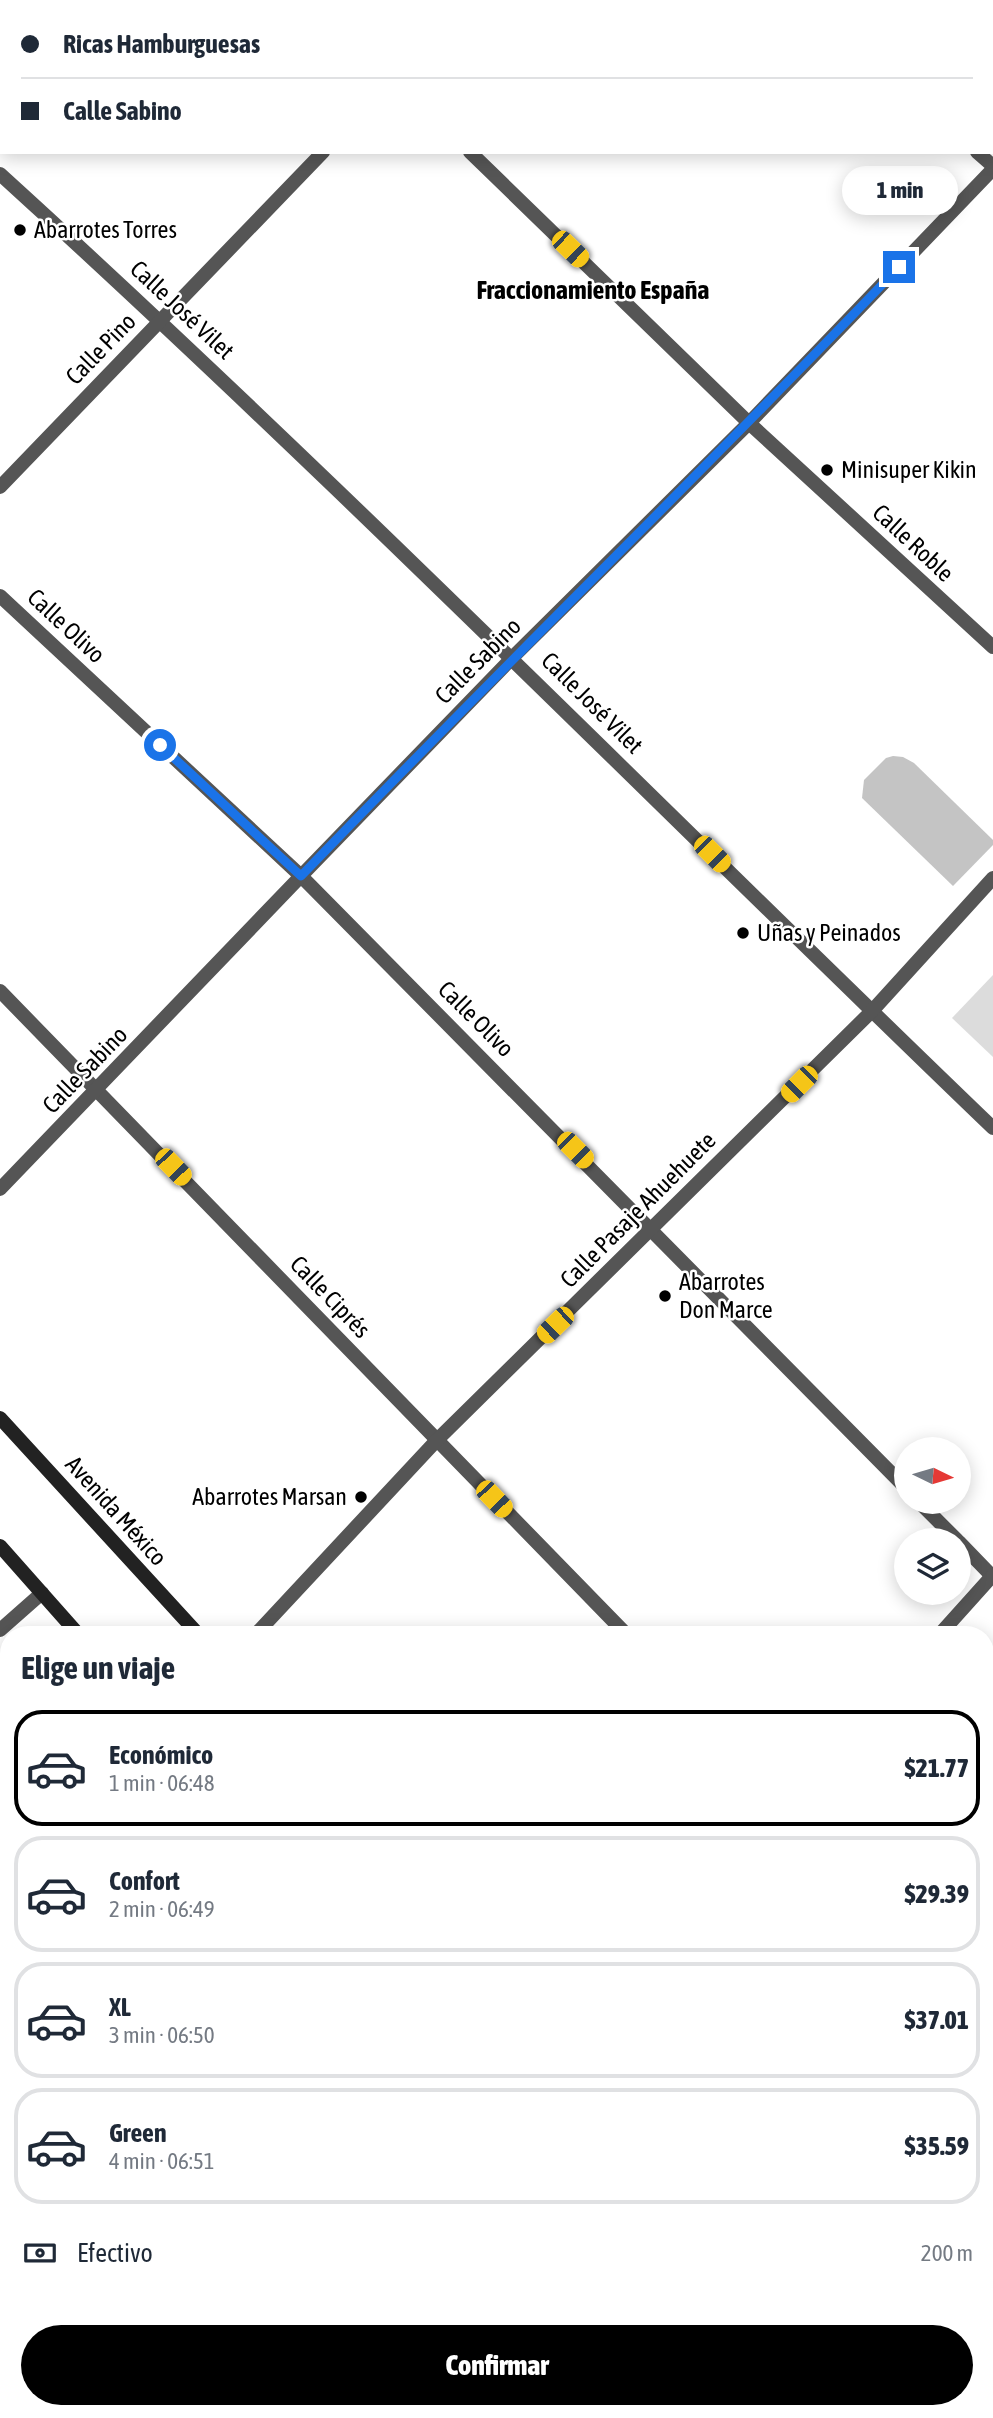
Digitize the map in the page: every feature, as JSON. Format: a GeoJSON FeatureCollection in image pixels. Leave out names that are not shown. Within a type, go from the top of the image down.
{"type":"FeatureCollection","features":[{"type":"Feature","properties":{"kind":"street","name":"Calle Pino"},"geometry":{"type":"LineString","coordinates":[[0,487],[321,154]]}},
{"type":"Feature","properties":{"kind":"street","name":"Calle Roble"},"geometry":{"type":"LineString","coordinates":[[472,154],[749,423],[993,647]]}},
{"type":"Feature","properties":{"kind":"street"},"geometry":{"type":"LineString","coordinates":[[979,154],[993,168]]}},
{"type":"Feature","properties":{"kind":"street","name":"Calle Sabino"},"geometry":{"type":"LineString","coordinates":[[0,1189],[513,657],[749,423],[993,168]]}},
{"type":"Feature","properties":{"kind":"street","name":"Calle José Vilet"},"geometry":{"type":"LineString","coordinates":[[0,174],[161,320],[513,657],[993,1128]]}},
{"type":"Feature","properties":{"kind":"street","name":"Calle Olivo"},"geometry":{"type":"LineString","coordinates":[[0,596],[301,876],[653,1228],[894,1476]]}},
{"type":"Feature","properties":{"kind":"street","name":"Calle Pasaje Ahuehuete"},"geometry":{"type":"LineString","coordinates":[[263,1626],[437,1440],[872,1011],[993,878]]}},
{"type":"Feature","properties":{"kind":"street","name":"Calle Ciprés"},"geometry":{"type":"LineString","coordinates":[[0,991],[618,1626]]}},
{"type":"Feature","properties":{"kind":"street","name":"Avenida México"},"geometry":{"type":"LineString","coordinates":[[0,1418],[191,1626]]}},
{"type":"Feature","properties":{"kind":"street"},"geometry":{"type":"LineString","coordinates":[[931,1514],[945,1528]]}},
{"type":"Feature","properties":{"kind":"street"},"geometry":{"type":"LineString","coordinates":[[0,1546],[71,1626]]}},
{"type":"Feature","properties":{"kind":"street"},"geometry":{"type":"LineString","coordinates":[[947,1626],[993,1576],[971,1554]]}},
{"type":"Feature","properties":{"kind":"street"},"geometry":{"type":"LineString","coordinates":[[5,1626],[42,1593]]}},
{"type":"Feature","properties":{"kind":"shaded area"},"geometry":{"type":"Polygon","coordinates":[[[993,975],[993,1057],[952,1018],[993,975]]]}},
{"type":"Feature","properties":{"kind":"building"},"geometry":{"type":"Polygon","coordinates":[[[903,757],[914,763],[993,840],[993,845],[953,886],[862,798],[864,780],[886,758],[903,757]]]}},
{"type":"Feature","properties":{"kind":"place","name":"Abarrotes Torres"},"geometry":{"type":"Point","coordinates":[20,230]}},
{"type":"Feature","properties":{"kind":"place","name":"Minisuper Kikin"},"geometry":{"type":"Point","coordinates":[827,470]}},
{"type":"Feature","properties":{"kind":"place","name":"Uñas y Peinados"},"geometry":{"type":"Point","coordinates":[743,933]}},
{"type":"Feature","properties":{"kind":"place","name":"Abarrotes Don Marce"},"geometry":{"type":"Point","coordinates":[665,1296]}},
{"type":"Feature","properties":{"kind":"place","name":"Abarrotes Marsan"},"geometry":{"type":"Point","coordinates":[361,1497]}},
{"type":"Feature","properties":{"kind":"district","name":"Fraccionamiento España"},"geometry":{"type":"Point","coordinates":[593,290]}},
{"type":"Feature","properties":{"kind":"route"},"geometry":{"type":"LineString","coordinates":[[160,745],[301,876],[513,657],[749,423],[899,267]]}}]}
